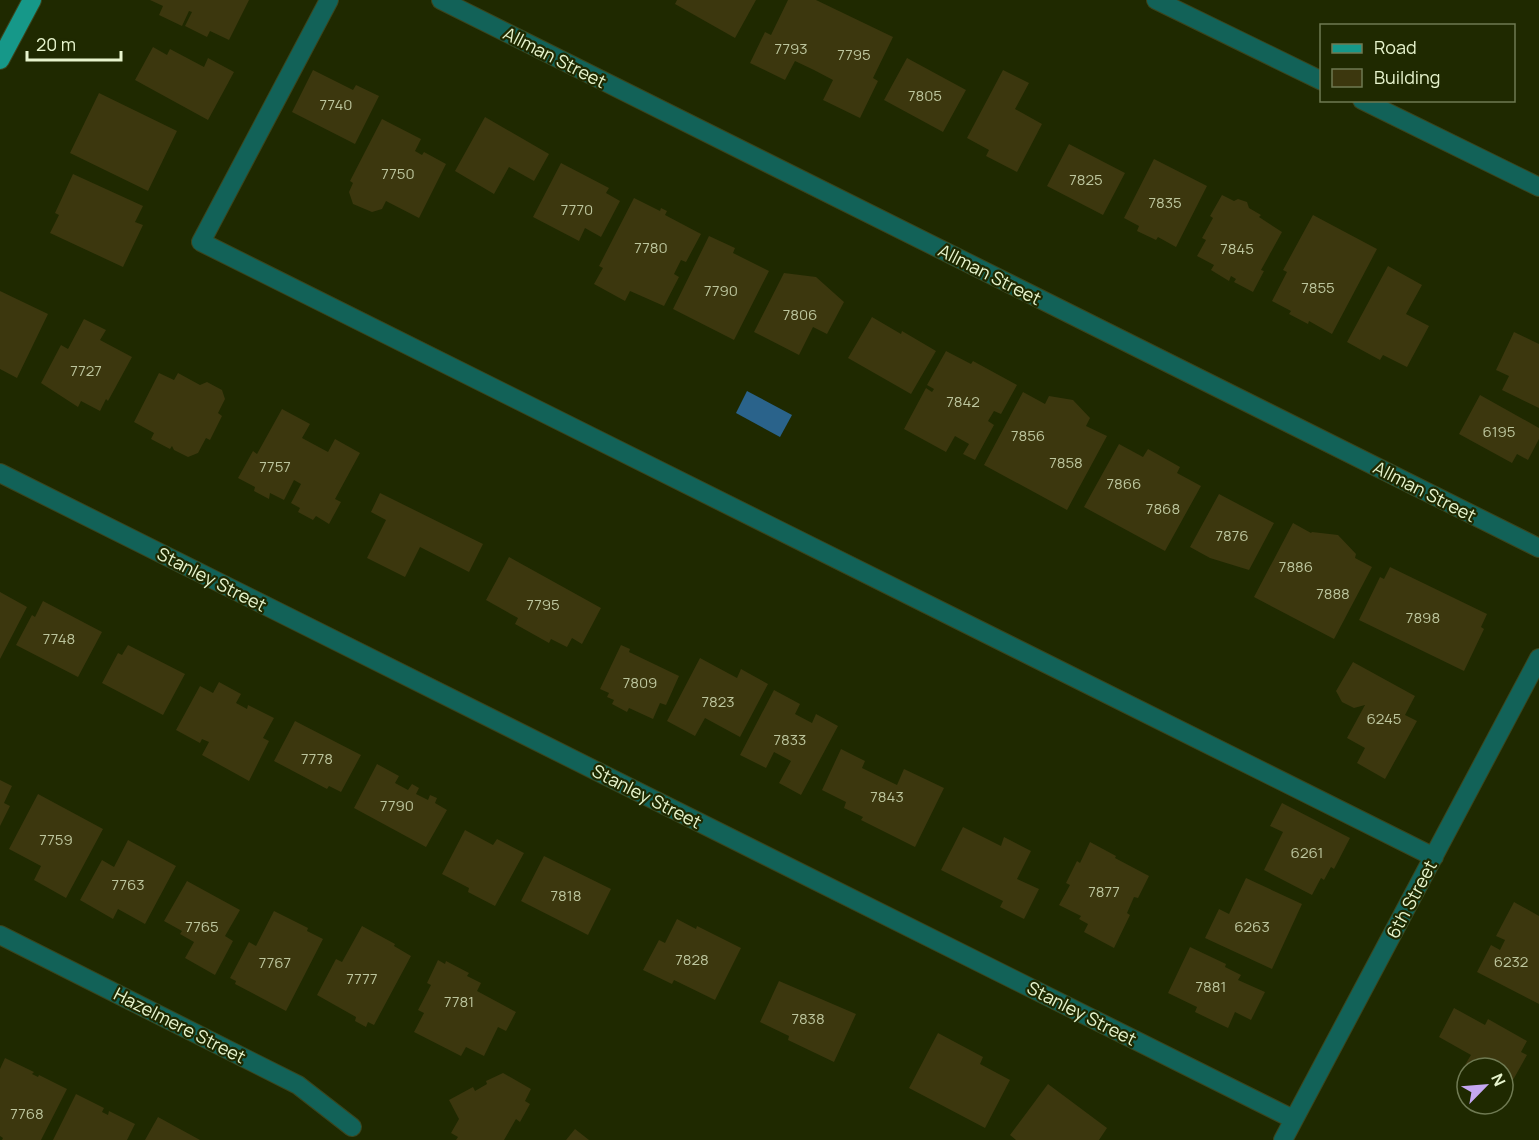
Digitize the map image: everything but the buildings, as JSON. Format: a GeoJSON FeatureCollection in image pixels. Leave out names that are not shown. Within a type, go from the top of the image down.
{"type":"FeatureCollection","features":[{"type":"Feature","properties":{"kind":"main road"},"geometry":{"type":"LineString","coordinates":[[0,60],[32,0]]}},
{"type":"Feature","properties":{"kind":"street"},"geometry":{"type":"LineString","coordinates":[[329,0],[201,242],[1434,857]]}},
{"type":"Feature","properties":{"kind":"street","name":"Allman Street"},"geometry":{"type":"LineString","coordinates":[[441,0],[1539,548]]}},
{"type":"Feature","properties":{"kind":"street"},"geometry":{"type":"LineString","coordinates":[[1156,0],[1320,80]]}},
{"type":"Feature","properties":{"kind":"street"},"geometry":{"type":"LineString","coordinates":[[1366,102],[1539,187]]}},
{"type":"Feature","properties":{"kind":"street","name":"Stanley Street"},"geometry":{"type":"LineString","coordinates":[[0,473],[1293,1119]]}},
{"type":"Feature","properties":{"kind":"street","name":"6th Street"},"geometry":{"type":"LineString","coordinates":[[1282,1140],[1539,658]]}},
{"type":"Feature","properties":{"kind":"street","name":"Hazelmere Street"},"geometry":{"type":"LineString","coordinates":[[0,935],[298,1085],[352,1127]]}},
{"type":"Feature","properties":{"kind":"water"},"geometry":{"type":"Polygon","coordinates":[[[747,391],[792,415],[780,437],[736,413],[747,391]]]}}]}
